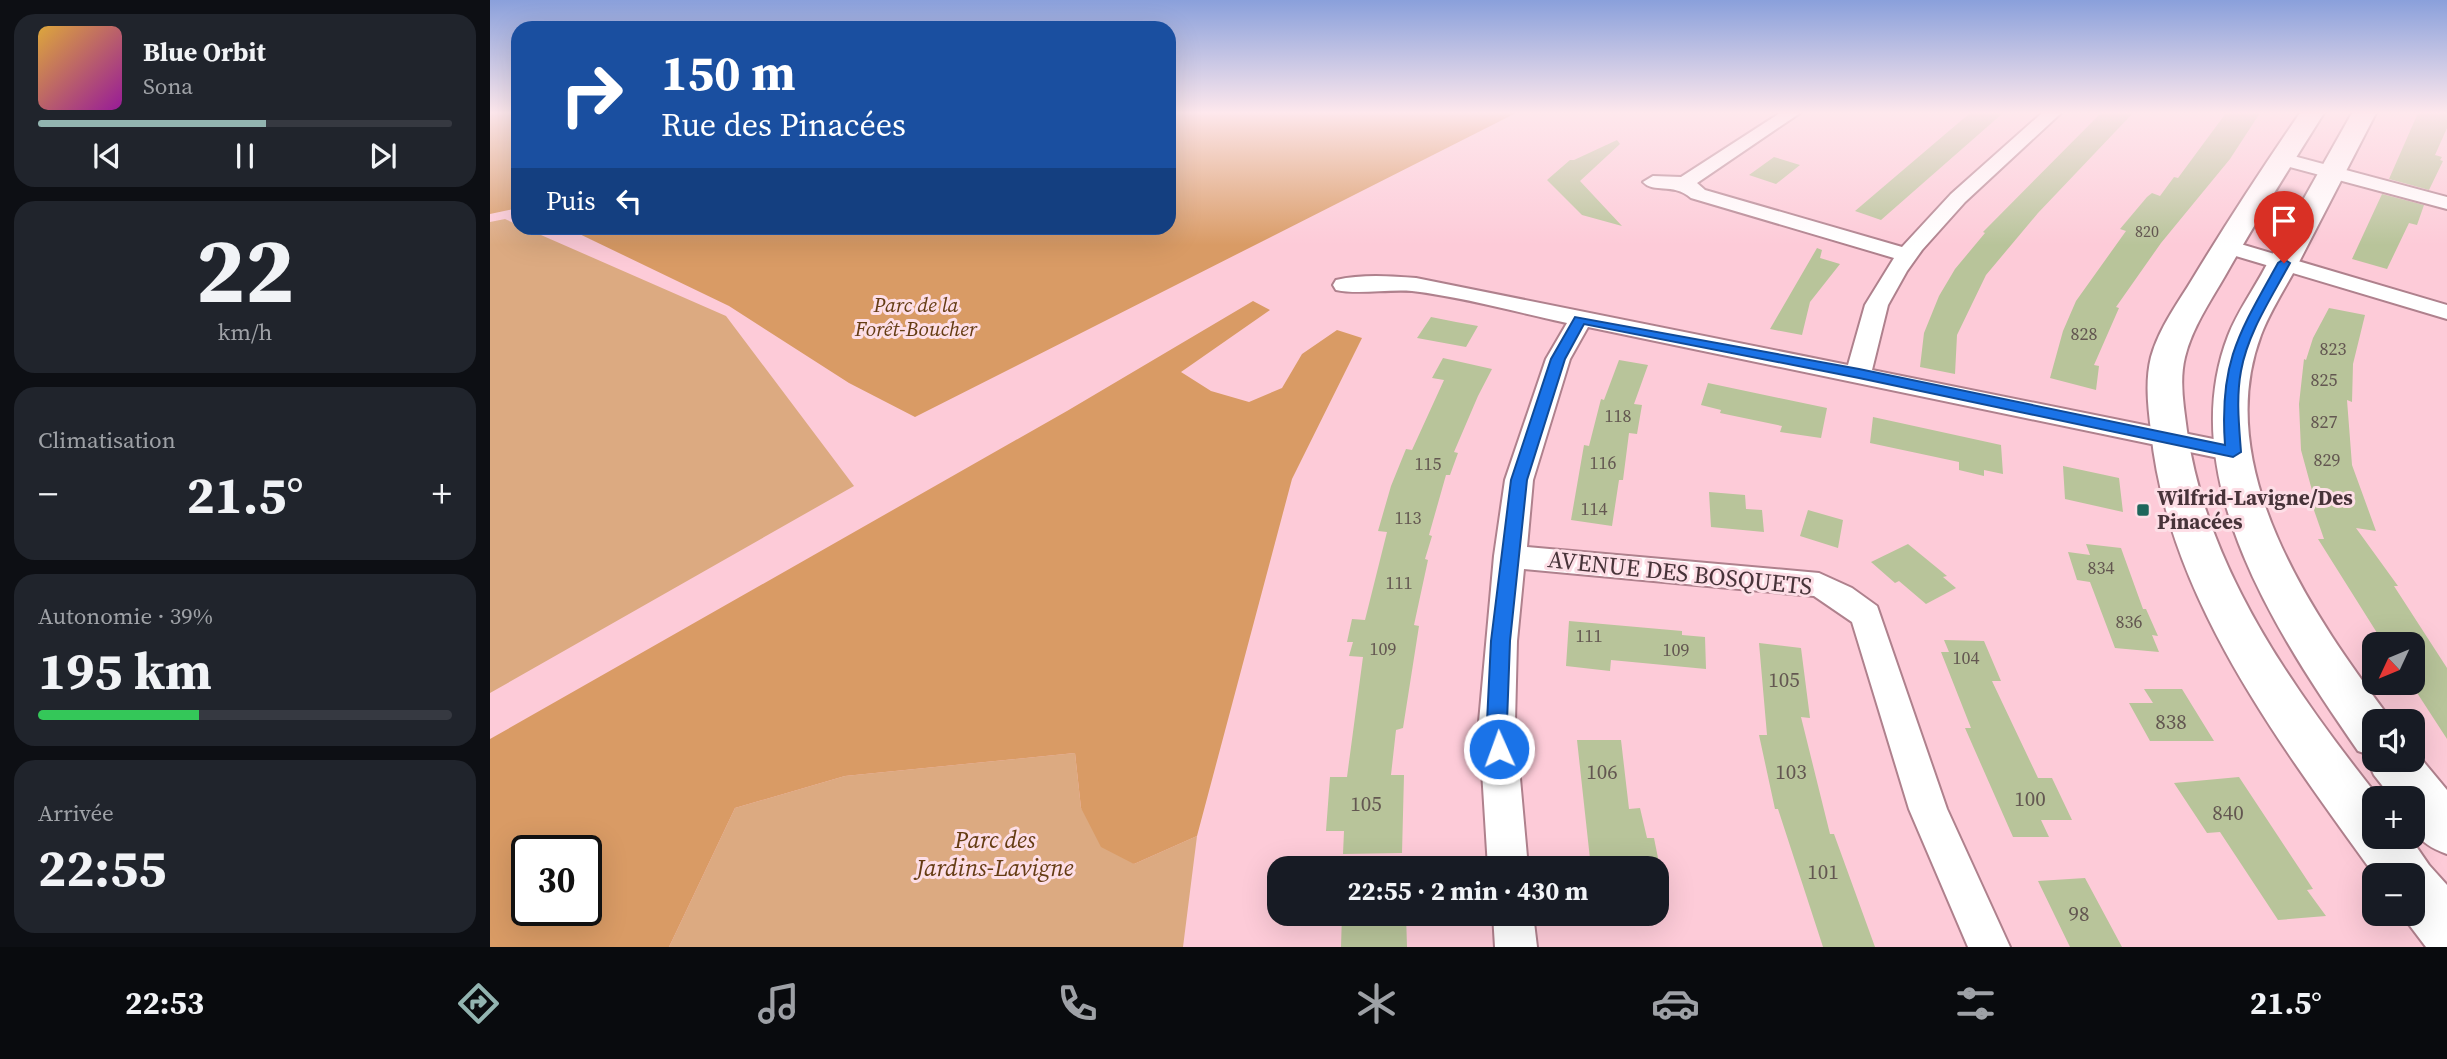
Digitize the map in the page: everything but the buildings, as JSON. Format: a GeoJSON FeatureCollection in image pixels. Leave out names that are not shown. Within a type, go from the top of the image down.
{"type":"FeatureCollection","features":[{"type":"Feature","properties":{"kind":"street"},"geometry":{"type":"LineString","coordinates":[[1653,182],[1685,183],[1724,157]]}},
{"type":"Feature","properties":{"kind":"street"},"geometry":{"type":"LineString","coordinates":[[1859,373],[1868,331],[1880,298],[1906,256],[1928,229],[2005,157]]}},
{"type":"Feature","properties":{"kind":"street"},"geometry":{"type":"LineString","coordinates":[[2339,157],[2245,334],[2234,371],[2230,413],[2233,452],[2244,502],[2273,571],[2304,629],[2362,716]]}},
{"type":"Feature","properties":{"kind":"street"},"geometry":{"type":"LineString","coordinates":[[2362,817],[2337,784],[2245,640],[2196,546],[2177,489],[2167,438],[2165,392],[2168,355],[2184,320],[2227,246],[2282,159],[2447,202]]}},
{"type":"Feature","properties":{"kind":"street"},"geometry":{"type":"LineString","coordinates":[[1685,183],[1698,194],[1906,256]]}},
{"type":"Feature","properties":{"kind":"street"},"geometry":{"type":"LineString","coordinates":[[2227,246],[2447,312]]}},
{"type":"Feature","properties":{"kind":"street"},"geometry":{"type":"LineString","coordinates":[[1344,285],[1387,282],[1416,285],[1580,320],[1859,373],[2233,452]]}},
{"type":"Feature","properties":{"kind":"street"},"geometry":{"type":"LineString","coordinates":[[1507,856],[1497,722],[1500,641],[1519,480],[1558,359],[1580,320]]}},
{"type":"Feature","properties":{"kind":"street","name":"AVENUE DES BOSQUETS"},"geometry":{"type":"LineString","coordinates":[[1510,556],[1819,585],[1841,596],[1866,615],[1928,809],[1989,947]]}},
{"type":"Feature","properties":{"kind":"street"},"geometry":{"type":"LineString","coordinates":[[2401,772],[2447,830]]}},
{"type":"Feature","properties":{"kind":"street"},"geometry":{"type":"LineString","coordinates":[[2425,900],[2447,929]]}},
{"type":"Feature","properties":{"kind":"street"},"geometry":{"type":"LineString","coordinates":[[1514,926],[1516,947]]}},
{"type":"Feature","properties":{"kind":"green space"},"geometry":{"type":"Polygon","coordinates":[[[490,157],[511,157],[511,210],[490,214],[490,157]]]}},
{"type":"Feature","properties":{"kind":"green space","name":"Parc de la Forêt-Boucher"},"geometry":{"type":"Polygon","coordinates":[[[1176,157],[1429,157],[915,417],[849,383],[729,306],[582,235],[1176,235],[1176,157]]]}},
{"type":"Feature","properties":{"kind":"green space"},"geometry":{"type":"Polygon","coordinates":[[[505,219],[511,222],[511,235],[541,235],[726,316],[854,486],[490,693],[490,222],[505,219]]]}},
{"type":"Feature","properties":{"kind":"green space"},"geometry":{"type":"Polygon","coordinates":[[[1253,301],[1270,310],[1181,372],[1211,391],[1249,402],[1282,388],[1302,354],[1337,330],[1362,338],[1292,479],[1197,836],[1134,864],[1101,847],[1081,808],[1075,753],[845,776],[735,808],[669,947],[490,947],[490,739],[1067,411],[1253,301]]]}},
{"type":"Feature","properties":{"kind":"green space","name":"Parc des Jardins-Lavigne"},"geometry":{"type":"Polygon","coordinates":[[[1075,753],[1081,808],[1134,864],[1197,836],[1183,947],[669,947],[735,808],[845,776],[1075,753]]]}},
{"type":"Feature","properties":{"kind":"place","name":"Wilfrid-Lavigne/Des Pinacées"},"geometry":{"type":"Point","coordinates":[2143,510]}},
{"type":"Feature","properties":{"kind":"route"},"geometry":{"type":"LineString","coordinates":[[1499,749],[1497,722],[1500,641],[1519,480],[1558,359],[1580,320],[1859,373],[2233,452],[2230,413],[2234,371],[2245,334],[2284,263]]}}]}
